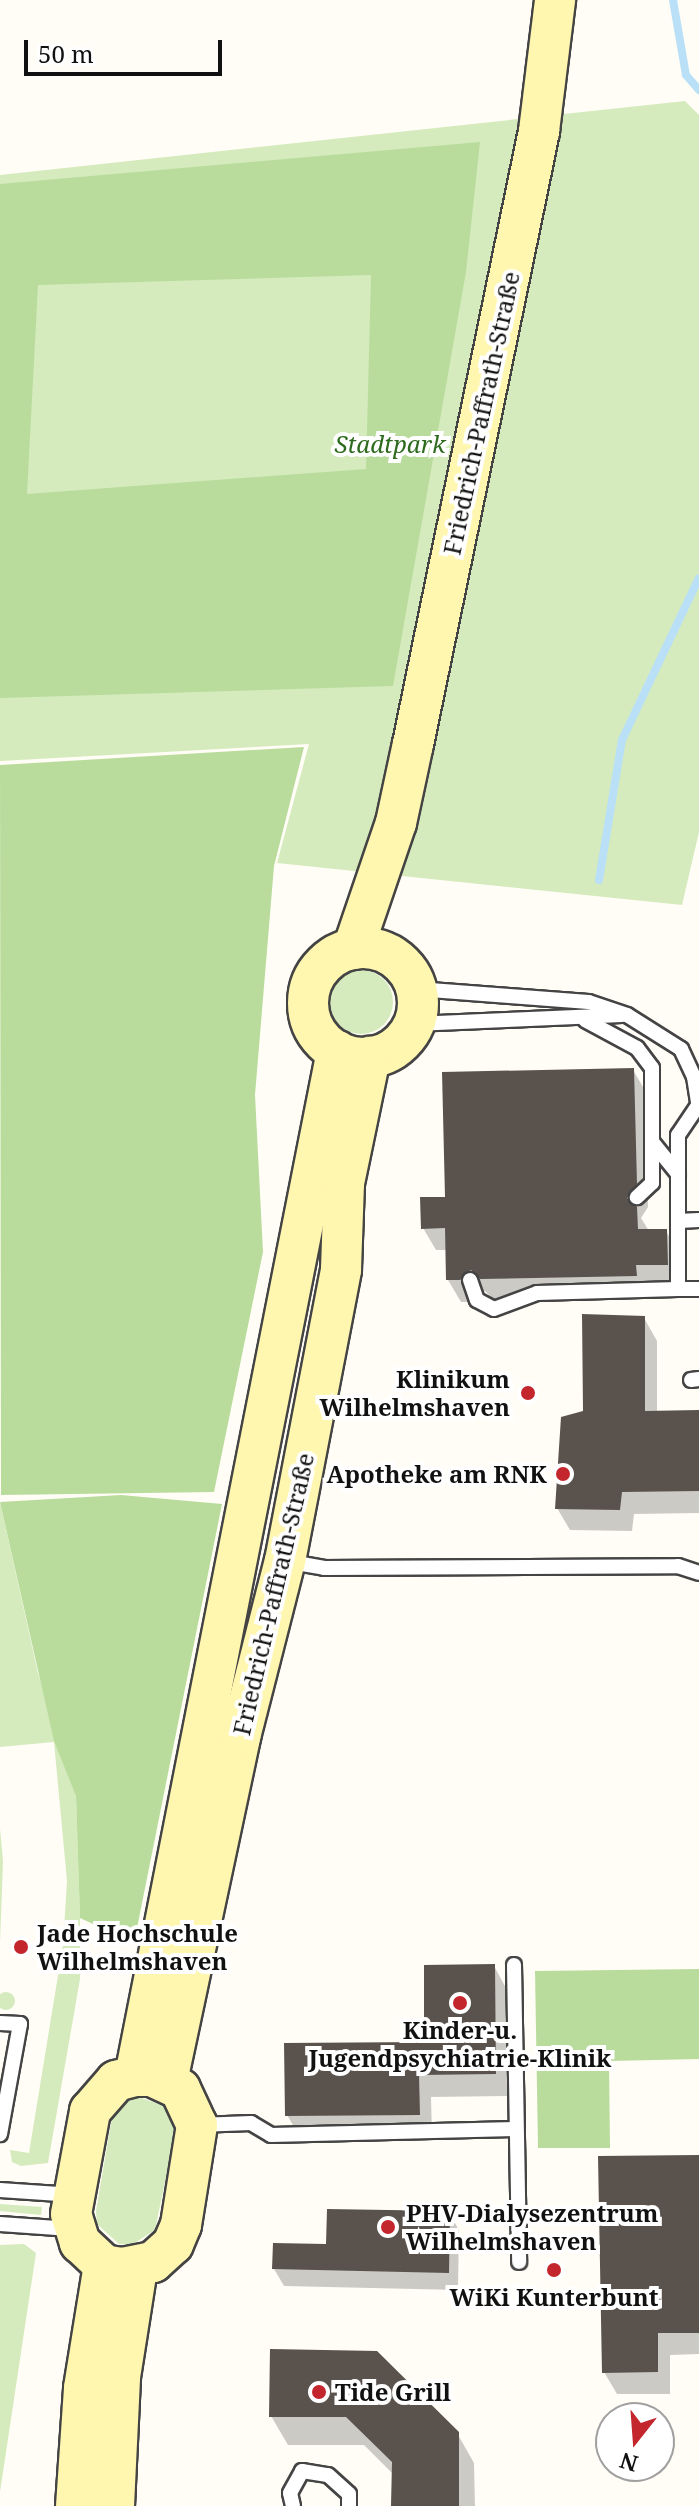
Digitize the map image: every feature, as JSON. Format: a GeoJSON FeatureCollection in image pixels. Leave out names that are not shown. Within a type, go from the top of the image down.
{"type":"FeatureCollection","features":[{"type":"Feature","properties":{"kind":"main road","name":"Friedrich-Paffrath-Straße"},"geometry":{"type":"LineString","coordinates":[[369,951],[396,879],[396,823],[539,131],[555,0]]}},
{"type":"Feature","properties":{"kind":"main road"},"geometry":{"type":"LineString","coordinates":[[369,951],[405,968],[416,1007],[389,1052],[354,1054],[314,1028],[309,995],[324,964],[369,951]]}},
{"type":"Feature","properties":{"kind":"main road","name":"Friedrich-Paffrath-Straße"},"geometry":{"type":"LineString","coordinates":[[151,2078],[285,1561],[341,1269],[354,1054]]}},
{"type":"Feature","properties":{"kind":"main road","name":"Friedrich-Paffrath-Straße"},"geometry":{"type":"LineString","coordinates":[[151,2078],[354,1054]]}},
{"type":"Feature","properties":{"kind":"main road"},"geometry":{"type":"LineString","coordinates":[[114,2506],[120,2377],[120,2266],[73,2212],[90,2111],[116,2081],[151,2078],[180,2089],[197,2125],[181,2225],[173,2244],[120,2266]]}},
{"type":"Feature","properties":{"kind":"main road"},"geometry":{"type":"LineString","coordinates":[[76,2506],[84,2388],[120,2266]]}},
{"type":"Feature","properties":{"kind":"lane"},"geometry":{"type":"LineString","coordinates":[[416,1007],[589,1002],[627,1015],[681,1049],[694,1077],[698,1108],[678,1135],[678,1289]]}},
{"type":"Feature","properties":{"kind":"lane"},"geometry":{"type":"LineString","coordinates":[[416,1007],[585,1020],[627,1015]]}},
{"type":"Feature","properties":{"kind":"lane"},"geometry":{"type":"LineString","coordinates":[[585,1020],[637,1048],[652,1068],[652,1183],[637,1197]]}},
{"type":"Feature","properties":{"kind":"lane"},"geometry":{"type":"LineString","coordinates":[[653,1143],[678,1174]]}},
{"type":"Feature","properties":{"kind":"lane"},"geometry":{"type":"LineString","coordinates":[[678,1221],[699,1220]]}},
{"type":"Feature","properties":{"kind":"lane"},"geometry":{"type":"LineString","coordinates":[[470,1280],[477,1300],[494,1309],[537,1293],[699,1289]]}},
{"type":"Feature","properties":{"kind":"lane"},"geometry":{"type":"LineString","coordinates":[[285,1561],[354,1569],[678,1566],[699,1573]]}},
{"type":"Feature","properties":{"kind":"lane"},"geometry":{"type":"LineString","coordinates":[[514,1965],[519,2262]]}},
{"type":"Feature","properties":{"kind":"lane"},"geometry":{"type":"LineString","coordinates":[[0,2023],[20,2024],[0,2134]]}},
{"type":"Feature","properties":{"kind":"lane"},"geometry":{"type":"LineString","coordinates":[[197,2125],[251,2123],[271,2135],[515,2129]]}},
{"type":"Feature","properties":{"kind":"lane"},"geometry":{"type":"LineString","coordinates":[[0,2190],[73,2212]]}},
{"type":"Feature","properties":{"kind":"lane"},"geometry":{"type":"LineString","coordinates":[[0,2224],[73,2212]]}},
{"type":"Feature","properties":{"kind":"lane"},"geometry":{"type":"LineString","coordinates":[[293,2506],[290,2493],[302,2471],[328,2475],[349,2494],[349,2506]]}},
{"type":"Feature","properties":{"kind":"green space","name":"Stadtpark"},"geometry":{"type":"Polygon","coordinates":[[[685,101],[699,115],[699,832],[682,905],[277,863],[309,744],[0,761],[0,175],[685,101]]]}},
{"type":"Feature","properties":{"kind":"green space"},"geometry":{"type":"Polygon","coordinates":[[[480,142],[466,272],[393,686],[0,698],[0,184],[480,142]],[[371,275],[38,285],[27,494],[366,469],[371,275]]]}},
{"type":"Feature","properties":{"kind":"green space"},"geometry":{"type":"Polygon","coordinates":[[[304,747],[274,866],[255,1095],[263,1252],[214,1492],[1,1495],[0,765],[304,747]]]}},
{"type":"Feature","properties":{"kind":"green space"},"geometry":{"type":"Polygon","coordinates":[[[361,970],[379,976],[387,984],[393,1002],[387,1020],[379,1028],[361,1034],[343,1028],[335,1020],[329,1002],[335,984],[343,976],[361,970]]]}},
{"type":"Feature","properties":{"kind":"green space"},"geometry":{"type":"Polygon","coordinates":[[[121,1495],[222,1504],[134,1943],[80,1918],[76,1796],[54,1741],[0,1502],[121,1495]]]}},
{"type":"Feature","properties":{"kind":"green space"},"geometry":{"type":"Polygon","coordinates":[[[0,1502],[38,1673],[76,1796],[80,1918],[80,1979],[48,2163],[21,2166],[12,2162],[10,2150],[29,2153],[63,1945],[67,1881],[54,1742],[0,1747],[0,1502]]]}},
{"type":"Feature","properties":{"kind":"green space"},"geometry":{"type":"Polygon","coordinates":[[[0,1829],[3,1861],[0,1943],[0,1829]]]}},
{"type":"Feature","properties":{"kind":"green space"},"geometry":{"type":"Polygon","coordinates":[[[699,1969],[699,2059],[609,2061],[610,2148],[538,2148],[535,1971],[699,1969]]]}},
{"type":"Feature","properties":{"kind":"green space"},"geometry":{"type":"Polygon","coordinates":[[[6,1992],[15,2001],[6,2010],[-3,2001],[6,1992]]]}},
{"type":"Feature","properties":{"kind":"green space"},"geometry":{"type":"Polygon","coordinates":[[[139,2097],[166,2107],[176,2128],[155,2230],[133,2244],[119,2244],[97,2224],[96,2211],[112,2118],[126,2102],[139,2097]]]}},
{"type":"Feature","properties":{"kind":"green space"},"geometry":{"type":"Polygon","coordinates":[[[0,2204],[42,2207],[41,2215],[0,2211],[0,2204]]]}},
{"type":"Feature","properties":{"kind":"green space"},"geometry":{"type":"Polygon","coordinates":[[[24,2244],[36,2253],[0,2492],[0,2245],[24,2244]]]}},
{"type":"Feature","properties":{"kind":"building"},"geometry":{"type":"Polygon","coordinates":[[[634,1068],[637,1184],[627,1198],[637,1207],[638,1229],[667,1229],[668,1265],[636,1265],[637,1276],[480,1279],[471,1270],[460,1280],[446,1280],[445,1228],[421,1229],[420,1197],[445,1197],[442,1072],[634,1068]]]}},
{"type":"Feature","properties":{"kind":"building"},"geometry":{"type":"Polygon","coordinates":[[[582,1314],[645,1316],[645,1411],[699,1410],[699,1491],[622,1492],[620,1510],[555,1509],[561,1417],[583,1411],[582,1314]]]}},
{"type":"Feature","properties":{"kind":"building","name":"Kinder-u. Jugendpsychiatrie-Klinik"},"geometry":{"type":"Polygon","coordinates":[[[495,1964],[496,2074],[419,2075],[420,2115],[285,2116],[284,2043],[424,2042],[424,1965],[495,1964]]]}},
{"type":"Feature","properties":{"kind":"building"},"geometry":{"type":"Polygon","coordinates":[[[699,2155],[699,2333],[658,2333],[658,2372],[602,2373],[598,2156],[699,2155]]]}},
{"type":"Feature","properties":{"kind":"building","name":"PHV-Dialysezentrum Wilhelmshaven"},"geometry":{"type":"Polygon","coordinates":[[[327,2209],[450,2211],[449,2273],[272,2269],[273,2243],[326,2244],[327,2209]]]}},
{"type":"Feature","properties":{"kind":"building"},"geometry":{"type":"Polygon","coordinates":[[[270,2349],[377,2351],[459,2432],[459,2506],[391,2506],[392,2462],[346,2417],[269,2417],[270,2349]]]}},
{"type":"Feature","properties":{"kind":"waterway"},"geometry":{"type":"LineString","coordinates":[[673,0],[686,75],[699,90]]}},
{"type":"Feature","properties":{"kind":"waterway"},"geometry":{"type":"LineString","coordinates":[[599,880],[622,740],[699,578]]}},
{"type":"Feature","properties":{"kind":"place","name":"Klinikum Wilhelmshaven"},"geometry":{"type":"Point","coordinates":[528,1393]}},
{"type":"Feature","properties":{"kind":"place","name":"Apotheke am RNK"},"geometry":{"type":"Point","coordinates":[563,1474]}},
{"type":"Feature","properties":{"kind":"place","name":"Jade Hochschule Wilhelmshaven"},"geometry":{"type":"Point","coordinates":[21,1947]}},
{"type":"Feature","properties":{"kind":"place","name":"Kinder-u. Jugendpsychiatrie-Klinik"},"geometry":{"type":"Point","coordinates":[460,2003]}},
{"type":"Feature","properties":{"kind":"place","name":"PHV-Dialysezentrum Wilhelmshaven"},"geometry":{"type":"Point","coordinates":[388,2227]}},
{"type":"Feature","properties":{"kind":"place","name":"WiKi Kunterbunt"},"geometry":{"type":"Point","coordinates":[554,2270]}},
{"type":"Feature","properties":{"kind":"place","name":"Tide Grill"},"geometry":{"type":"Point","coordinates":[319,2392]}}]}
